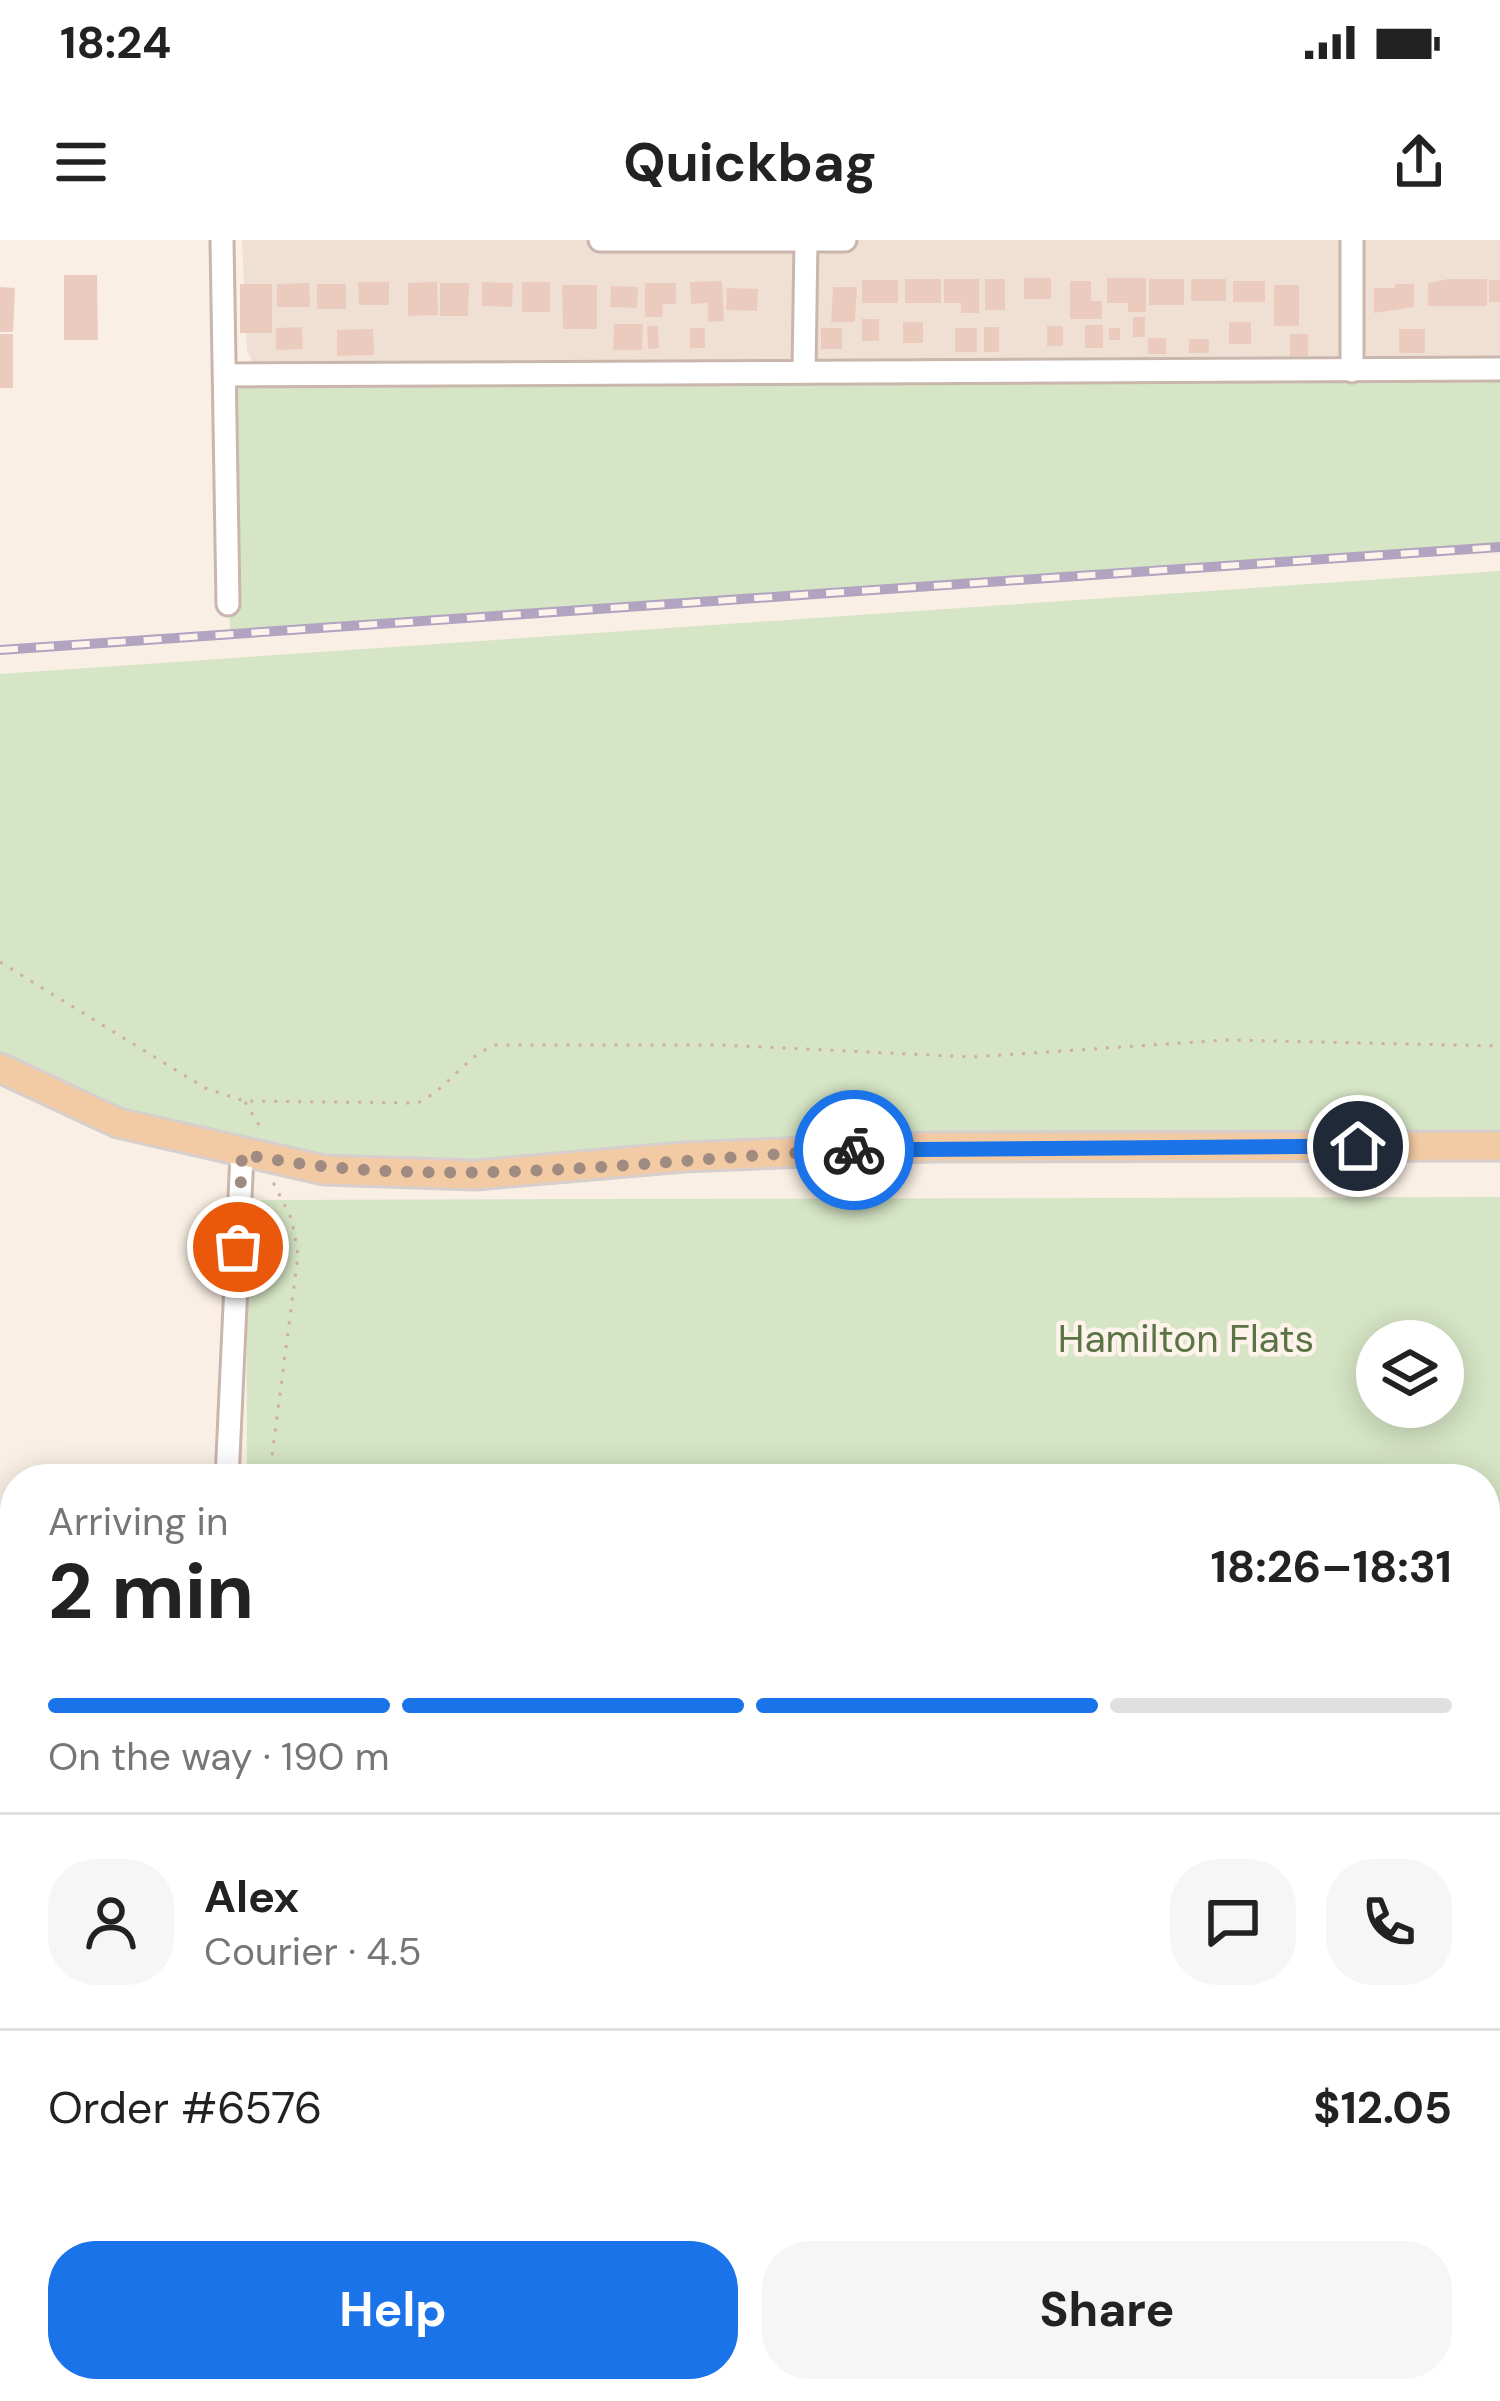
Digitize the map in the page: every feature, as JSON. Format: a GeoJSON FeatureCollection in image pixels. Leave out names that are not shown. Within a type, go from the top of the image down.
{"type":"FeatureCollection","features":[{"type":"Feature","properties":{"kind":"main road"},"geometry":{"type":"LineString","coordinates":[[0,1068],[118,1123],[324,1169],[476,1174],[684,1157],[931,1147],[1500,1146]]}},
{"type":"Feature","properties":{"kind":"street"},"geometry":{"type":"LineString","coordinates":[[223,240],[228,604]]}},
{"type":"Feature","properties":{"kind":"street"},"geometry":{"type":"LineString","coordinates":[[599,240],[844,240]]}},
{"type":"Feature","properties":{"kind":"street"},"geometry":{"type":"LineString","coordinates":[[804,372],[806,240]]}},
{"type":"Feature","properties":{"kind":"street"},"geometry":{"type":"LineString","coordinates":[[1352,240],[1352,370]]}},
{"type":"Feature","properties":{"kind":"street"},"geometry":{"type":"LineString","coordinates":[[225,375],[1500,369]]}},
{"type":"Feature","properties":{"kind":"street"},"geometry":{"type":"LineString","coordinates":[[227,1464],[254,1156]]}},
{"type":"Feature","properties":{"kind":"path"},"geometry":{"type":"LineString","coordinates":[[0,962],[187,1079],[244,1101],[417,1102],[433,1096],[484,1048],[496,1045],[721,1045],[972,1057],[1226,1040],[1500,1046]]}},
{"type":"Feature","properties":{"kind":"path"},"geometry":{"type":"LineString","coordinates":[[244,1101],[263,1132],[254,1156],[298,1239],[271,1464]]}},
{"type":"Feature","properties":{"kind":"shaded area"},"geometry":{"type":"Polygon","coordinates":[[[242,240],[1500,240],[1500,369],[260,376],[247,351],[242,240]]]}},
{"type":"Feature","properties":{"kind":"green space"},"geometry":{"type":"Polygon","coordinates":[[[1500,369],[1500,544],[230,632],[225,375],[1500,369]]]}},
{"type":"Feature","properties":{"kind":"green space"},"geometry":{"type":"Polygon","coordinates":[[[1500,571],[1500,1143],[659,1156],[325,1167],[121,1120],[0,1064],[0,674],[1500,571]]]}},
{"type":"Feature","properties":{"kind":"green space","name":"Hamilton Flats"},"geometry":{"type":"Polygon","coordinates":[[[1500,1197],[1500,1464],[247,1464],[246,1200],[1500,1197]]]}},
{"type":"Feature","properties":{"kind":"building"},"geometry":{"type":"Polygon","coordinates":[[[64,275],[97,275],[98,340],[64,340],[64,275]]]}},
{"type":"Feature","properties":{"kind":"building"},"geometry":{"type":"Polygon","coordinates":[[[1024,278],[1051,278],[1051,299],[1024,299],[1024,278]]]}},
{"type":"Feature","properties":{"kind":"building"},"geometry":{"type":"Polygon","coordinates":[[[1107,278],[1146,278],[1146,312],[1128,312],[1128,303],[1107,303],[1107,278]]]}},
{"type":"Feature","properties":{"kind":"building"},"geometry":{"type":"Polygon","coordinates":[[[905,279],[941,279],[941,303],[905,303],[905,279]]]}},
{"type":"Feature","properties":{"kind":"building"},"geometry":{"type":"Polygon","coordinates":[[[944,279],[979,279],[979,313],[961,313],[961,303],[944,303],[944,279]]]}},
{"type":"Feature","properties":{"kind":"building"},"geometry":{"type":"Polygon","coordinates":[[[985,279],[1005,279],[1005,310],[985,310],[985,279]]]}},
{"type":"Feature","properties":{"kind":"building"},"geometry":{"type":"Polygon","coordinates":[[[1149,279],[1184,279],[1184,305],[1149,305],[1149,279]]]}},
{"type":"Feature","properties":{"kind":"building"},"geometry":{"type":"Polygon","coordinates":[[[1191,279],[1226,279],[1226,301],[1191,301],[1191,279]]]}},
{"type":"Feature","properties":{"kind":"building"},"geometry":{"type":"Polygon","coordinates":[[[1487,279],[1487,306],[1428,306],[1428,283],[1487,279]]]}},
{"type":"Feature","properties":{"kind":"building"},"geometry":{"type":"Polygon","coordinates":[[[862,280],[898,280],[898,303],[862,303],[862,280]]]}},
{"type":"Feature","properties":{"kind":"building"},"geometry":{"type":"Polygon","coordinates":[[[1489,280],[1500,280],[1500,302],[1489,302],[1489,280]]]}},
{"type":"Feature","properties":{"kind":"building"},"geometry":{"type":"Polygon","coordinates":[[[722,281],[724,321],[708,322],[708,303],[691,304],[690,282],[722,281]]]}},
{"type":"Feature","properties":{"kind":"building"},"geometry":{"type":"Polygon","coordinates":[[[1070,281],[1091,281],[1091,301],[1102,301],[1102,319],[1070,319],[1070,281]]]}},
{"type":"Feature","properties":{"kind":"building"},"geometry":{"type":"Polygon","coordinates":[[[1233,281],[1265,281],[1265,302],[1233,302],[1233,281]]]}},
{"type":"Feature","properties":{"kind":"building"},"geometry":{"type":"Polygon","coordinates":[[[358,282],[389,282],[389,305],[359,305],[358,282]]]}},
{"type":"Feature","properties":{"kind":"building"},"geometry":{"type":"Polygon","coordinates":[[[437,282],[438,315],[408,316],[408,283],[437,282]]]}},
{"type":"Feature","properties":{"kind":"building"},"geometry":{"type":"Polygon","coordinates":[[[482,282],[513,283],[512,307],[482,306],[482,282]]]}},
{"type":"Feature","properties":{"kind":"building"},"geometry":{"type":"Polygon","coordinates":[[[522,282],[550,282],[550,312],[522,312],[522,282]]]}},
{"type":"Feature","properties":{"kind":"building"},"geometry":{"type":"Polygon","coordinates":[[[309,283],[310,307],[277,307],[277,284],[309,283]]]}},
{"type":"Feature","properties":{"kind":"building"},"geometry":{"type":"Polygon","coordinates":[[[440,283],[469,283],[468,316],[440,316],[440,283]]]}},
{"type":"Feature","properties":{"kind":"building"},"geometry":{"type":"Polygon","coordinates":[[[645,283],[676,283],[676,304],[663,304],[662,317],[645,317],[645,283]]]}},
{"type":"Feature","properties":{"kind":"building"},"geometry":{"type":"Polygon","coordinates":[[[240,284],[272,284],[272,333],[240,333],[240,284]]]}},
{"type":"Feature","properties":{"kind":"building"},"geometry":{"type":"Polygon","coordinates":[[[317,284],[346,284],[346,309],[317,309],[317,284]]]}},
{"type":"Feature","properties":{"kind":"building"},"geometry":{"type":"Polygon","coordinates":[[[1395,284],[1414,284],[1414,307],[1374,313],[1374,288],[1395,288],[1395,284]]]}},
{"type":"Feature","properties":{"kind":"building"},"geometry":{"type":"Polygon","coordinates":[[[562,285],[597,285],[597,329],[563,329],[562,285]]]}},
{"type":"Feature","properties":{"kind":"building"},"geometry":{"type":"Polygon","coordinates":[[[1274,285],[1299,285],[1299,326],[1274,326],[1274,285]]]}},
{"type":"Feature","properties":{"kind":"building"},"geometry":{"type":"Polygon","coordinates":[[[611,286],[638,287],[637,308],[610,307],[611,286]]]}},
{"type":"Feature","properties":{"kind":"building"},"geometry":{"type":"Polygon","coordinates":[[[0,287],[15,288],[13,332],[0,332],[0,287]]]}},
{"type":"Feature","properties":{"kind":"building"},"geometry":{"type":"Polygon","coordinates":[[[833,287],[857,287],[855,322],[831,322],[833,287]]]}},
{"type":"Feature","properties":{"kind":"building"},"geometry":{"type":"Polygon","coordinates":[[[727,288],[758,289],[757,311],[726,310],[727,288]]]}},
{"type":"Feature","properties":{"kind":"building"},"geometry":{"type":"Polygon","coordinates":[[[1133,317],[1145,317],[1145,337],[1133,337],[1133,317]]]}},
{"type":"Feature","properties":{"kind":"building"},"geometry":{"type":"Polygon","coordinates":[[[862,319],[879,319],[879,341],[862,341],[862,319]]]}},
{"type":"Feature","properties":{"kind":"building"},"geometry":{"type":"Polygon","coordinates":[[[903,322],[923,322],[923,343],[903,343],[903,322]]]}},
{"type":"Feature","properties":{"kind":"building"},"geometry":{"type":"Polygon","coordinates":[[[1229,322],[1251,322],[1251,344],[1229,344],[1229,322]]]}},
{"type":"Feature","properties":{"kind":"building"},"geometry":{"type":"Polygon","coordinates":[[[614,324],[643,324],[642,350],[613,350],[614,324]]]}},
{"type":"Feature","properties":{"kind":"building"},"geometry":{"type":"Polygon","coordinates":[[[1085,325],[1103,325],[1103,348],[1085,348],[1085,325]]]}},
{"type":"Feature","properties":{"kind":"building"},"geometry":{"type":"Polygon","coordinates":[[[647,326],[658,326],[659,348],[648,349],[647,326]]]}},
{"type":"Feature","properties":{"kind":"building"},"geometry":{"type":"Polygon","coordinates":[[[1047,326],[1063,326],[1063,346],[1047,346],[1047,326]]]}},
{"type":"Feature","properties":{"kind":"building"},"geometry":{"type":"Polygon","coordinates":[[[302,327],[303,349],[276,350],[276,328],[302,327]]]}},
{"type":"Feature","properties":{"kind":"building"},"geometry":{"type":"Polygon","coordinates":[[[984,327],[999,327],[999,352],[984,352],[984,327]]]}},
{"type":"Feature","properties":{"kind":"building"},"geometry":{"type":"Polygon","coordinates":[[[690,328],[705,328],[705,348],[690,348],[690,328]]]}},
{"type":"Feature","properties":{"kind":"building"},"geometry":{"type":"Polygon","coordinates":[[[821,328],[842,328],[842,349],[821,349],[821,328]]]}},
{"type":"Feature","properties":{"kind":"building"},"geometry":{"type":"Polygon","coordinates":[[[955,328],[977,328],[977,352],[955,352],[955,328]]]}},
{"type":"Feature","properties":{"kind":"building"},"geometry":{"type":"Polygon","coordinates":[[[1109,328],[1120,328],[1120,340],[1109,340],[1109,328]]]}},
{"type":"Feature","properties":{"kind":"building"},"geometry":{"type":"Polygon","coordinates":[[[373,329],[374,355],[337,356],[337,330],[373,329]]]}},
{"type":"Feature","properties":{"kind":"building"},"geometry":{"type":"Polygon","coordinates":[[[1399,329],[1425,329],[1425,353],[1399,353],[1399,329]]]}},
{"type":"Feature","properties":{"kind":"building"},"geometry":{"type":"Polygon","coordinates":[[[0,334],[13,334],[13,388],[0,388],[0,334]]]}},
{"type":"Feature","properties":{"kind":"building"},"geometry":{"type":"Polygon","coordinates":[[[1290,334],[1308,334],[1308,356],[1290,356],[1290,334]]]}},
{"type":"Feature","properties":{"kind":"building"},"geometry":{"type":"Polygon","coordinates":[[[1148,338],[1166,338],[1166,354],[1148,354],[1148,338]]]}},
{"type":"Feature","properties":{"kind":"building"},"geometry":{"type":"Polygon","coordinates":[[[1189,339],[1209,339],[1209,353],[1189,353],[1189,339]]]}},
{"type":"Feature","properties":{"kind":"railway"},"geometry":{"type":"LineString","coordinates":[[0,650],[1500,547]]}},
{"type":"Feature","properties":{"kind":"way so far"},"geometry":{"type":"LineString","coordinates":[[238,1247],[242,1154],[324,1169],[476,1174],[684,1157],[854,1150]]}},
{"type":"Feature","properties":{"kind":"route"},"geometry":{"type":"LineString","coordinates":[[854,1150],[1358,1146]]}}]}
